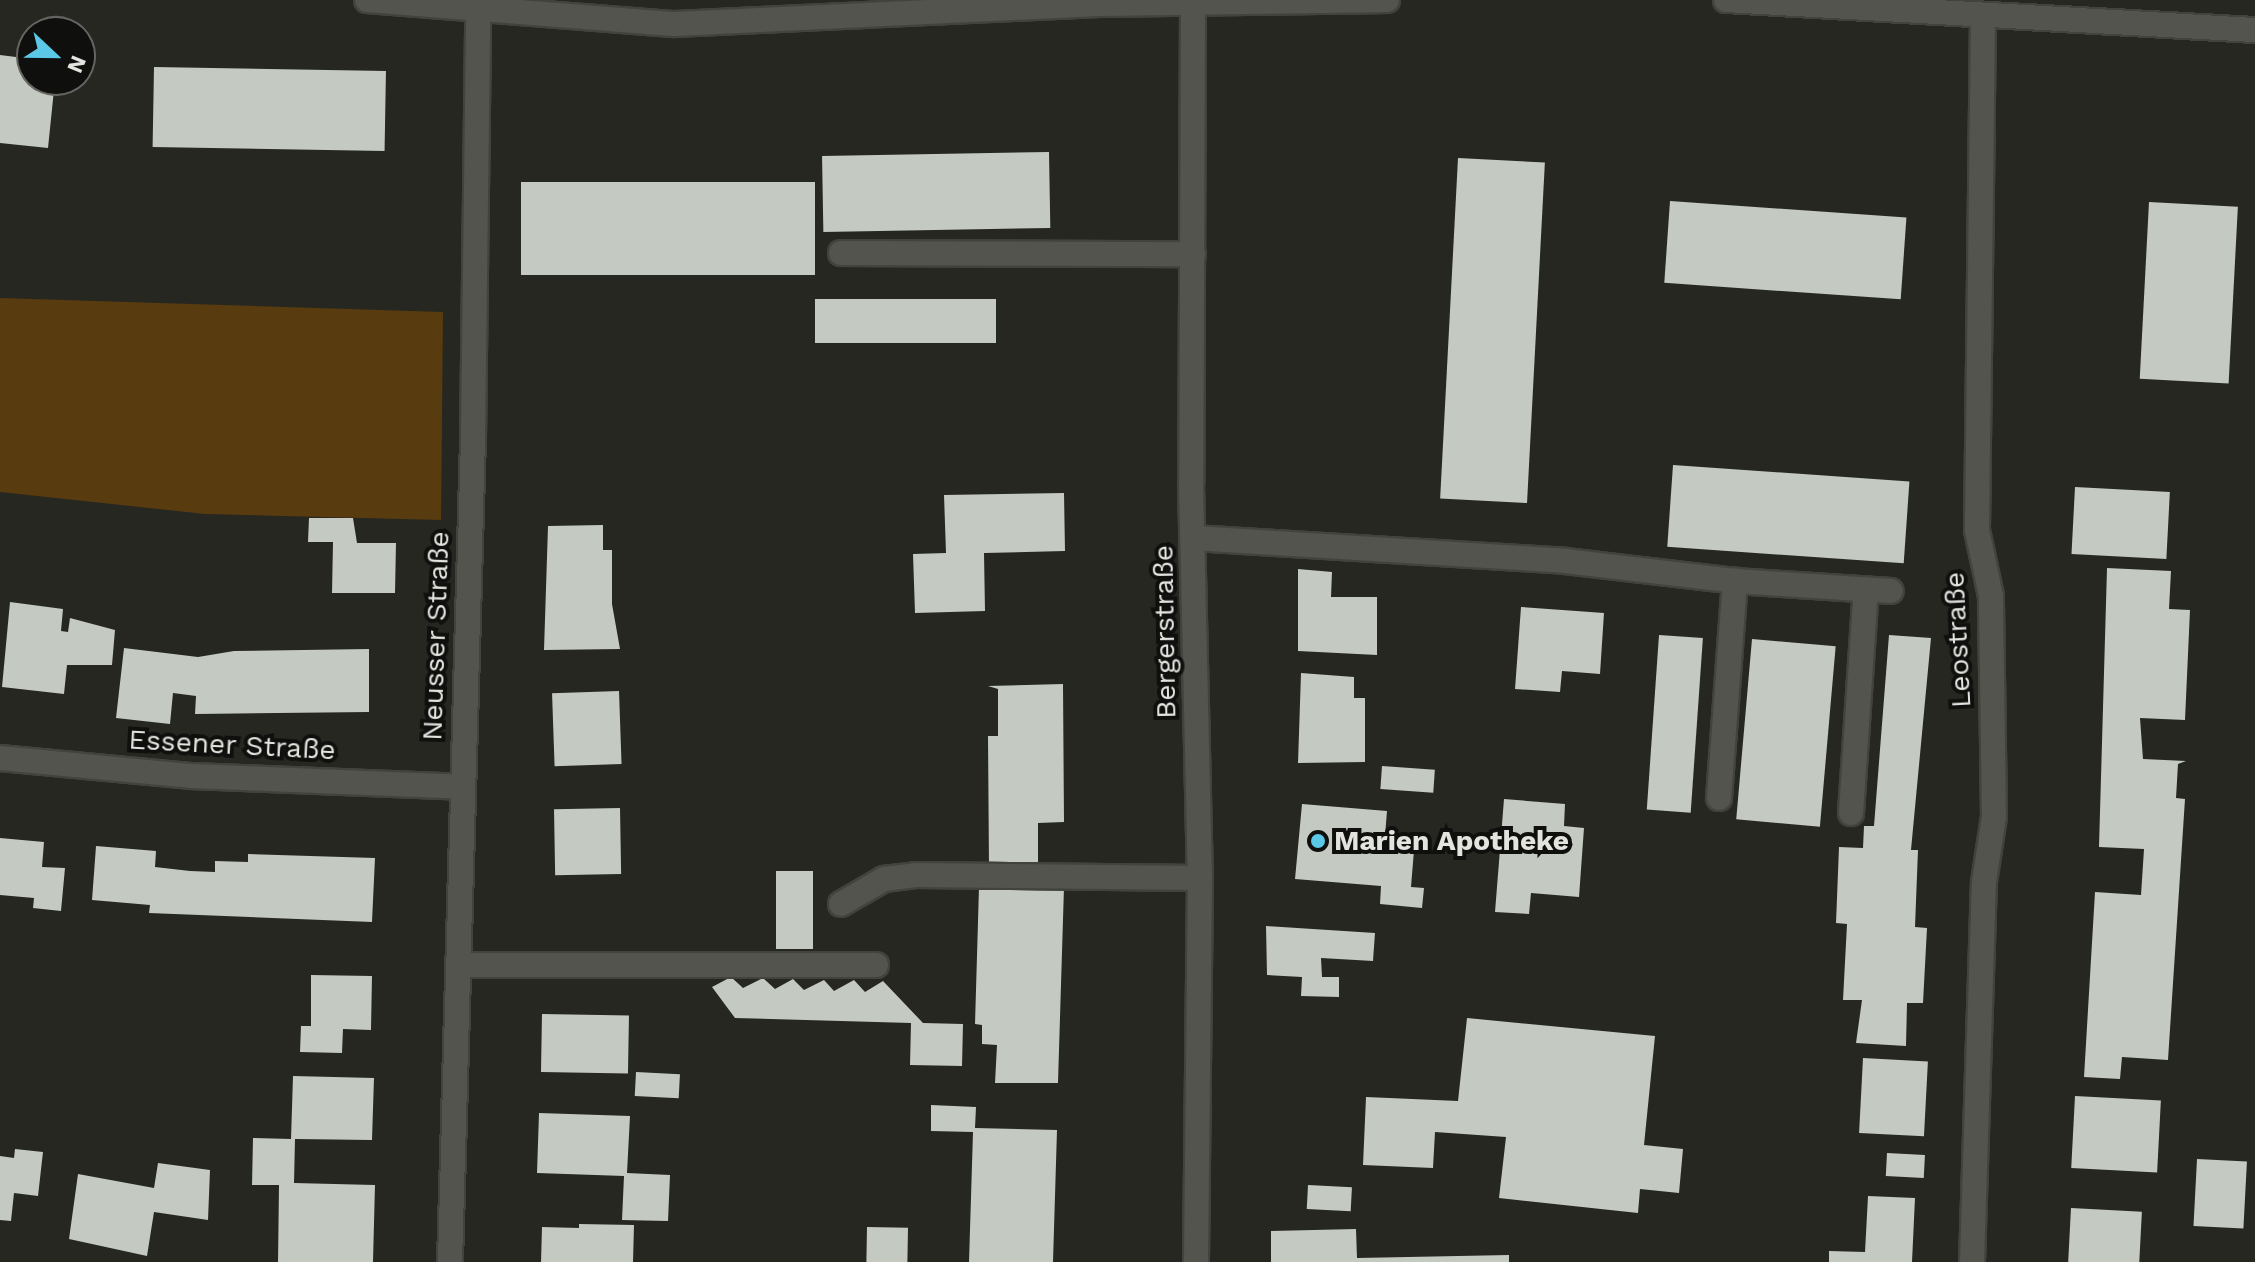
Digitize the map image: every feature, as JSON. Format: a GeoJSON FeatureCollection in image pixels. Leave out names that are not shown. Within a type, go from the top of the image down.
{"type":"FeatureCollection","features":[{"type":"Feature","properties":{"kind":"street"},"geometry":{"type":"LineString","coordinates":[[367,0],[478,12],[675,24],[1193,1],[1387,0]]}},
{"type":"Feature","properties":{"kind":"street"},"geometry":{"type":"LineString","coordinates":[[1726,0],[1910,7],[1983,15],[2255,30]]}},
{"type":"Feature","properties":{"kind":"street","name":"Bergerstraße"},"geometry":{"type":"LineString","coordinates":[[1193,1],[1193,538],[1200,878],[1196,1262]]}},
{"type":"Feature","properties":{"kind":"street","name":"Neusser Straße"},"geometry":{"type":"LineString","coordinates":[[450,1262],[478,12]]}},
{"type":"Feature","properties":{"kind":"street","name":"Leostraße"},"geometry":{"type":"LineString","coordinates":[[1972,1262],[1984,882],[1994,817],[1991,596],[1977,530],[1983,15]]}},
{"type":"Feature","properties":{"kind":"street"},"geometry":{"type":"LineString","coordinates":[[841,253],[1193,254]]}},
{"type":"Feature","properties":{"kind":"street"},"geometry":{"type":"LineString","coordinates":[[1193,538],[1565,561],[1735,581],[1891,591]]}},
{"type":"Feature","properties":{"kind":"street"},"geometry":{"type":"LineString","coordinates":[[1719,798],[1735,581]]}},
{"type":"Feature","properties":{"kind":"street"},"geometry":{"type":"LineString","coordinates":[[1851,813],[1866,590]]}},
{"type":"Feature","properties":{"kind":"street","name":"Essener Straße"},"geometry":{"type":"LineString","coordinates":[[0,758],[192,776],[461,787]]}},
{"type":"Feature","properties":{"kind":"street"},"geometry":{"type":"LineString","coordinates":[[841,904],[884,879],[916,875],[1200,878]]}},
{"type":"Feature","properties":{"kind":"street"},"geometry":{"type":"LineString","coordinates":[[458,965],[876,965]]}},
{"type":"Feature","properties":{"kind":"shaded area"},"geometry":{"type":"Polygon","coordinates":[[[0,298],[443,312],[441,520],[205,514],[0,492],[0,298]]]}},
{"type":"Feature","properties":{"kind":"building"},"geometry":{"type":"Polygon","coordinates":[[[0,55],[16,57],[16,96],[53,96],[48,148],[0,143],[0,55]]]}},
{"type":"Feature","properties":{"kind":"building"},"geometry":{"type":"Polygon","coordinates":[[[154,67],[386,71],[385,151],[153,147],[154,67]]]}},
{"type":"Feature","properties":{"kind":"building"},"geometry":{"type":"Polygon","coordinates":[[[1049,152],[1050,228],[823,232],[822,156],[1049,152]]]}},
{"type":"Feature","properties":{"kind":"building"},"geometry":{"type":"Polygon","coordinates":[[[1458,158],[1545,163],[1527,503],[1440,499],[1458,158]]]}},
{"type":"Feature","properties":{"kind":"building"},"geometry":{"type":"Polygon","coordinates":[[[521,182],[815,182],[815,275],[521,275],[521,182]]]}},
{"type":"Feature","properties":{"kind":"building"},"geometry":{"type":"Polygon","coordinates":[[[1670,201],[1906,218],[1901,299],[1664,283],[1670,201]]]}},
{"type":"Feature","properties":{"kind":"building"},"geometry":{"type":"Polygon","coordinates":[[[2149,202],[2238,207],[2229,383],[2140,379],[2149,202]]]}},
{"type":"Feature","properties":{"kind":"building"},"geometry":{"type":"Polygon","coordinates":[[[815,299],[996,299],[996,343],[815,343],[815,299]]]}},
{"type":"Feature","properties":{"kind":"building"},"geometry":{"type":"Polygon","coordinates":[[[1673,465],[1909,482],[1904,563],[1667,547],[1673,465]]]}},
{"type":"Feature","properties":{"kind":"building"},"geometry":{"type":"Polygon","coordinates":[[[2075,487],[2170,492],[2166,559],[2071,554],[2075,487]]]}},
{"type":"Feature","properties":{"kind":"building"},"geometry":{"type":"Polygon","coordinates":[[[1064,493],[1065,551],[984,553],[985,611],[915,613],[913,554],[946,553],[944,495],[1064,493]]]}},
{"type":"Feature","properties":{"kind":"building"},"geometry":{"type":"Polygon","coordinates":[[[309,518],[353,518],[357,543],[396,543],[395,593],[332,593],[333,542],[308,542],[309,518]]]}},
{"type":"Feature","properties":{"kind":"building"},"geometry":{"type":"Polygon","coordinates":[[[603,525],[603,550],[612,550],[612,604],[620,649],[544,650],[548,526],[603,525]]]}},
{"type":"Feature","properties":{"kind":"building"},"geometry":{"type":"Polygon","coordinates":[[[2107,568],[2171,571],[2169,609],[2190,610],[2185,720],[2140,718],[2143,759],[2186,761],[2178,764],[2176,798],[2185,799],[2168,1060],[2122,1057],[2120,1079],[2084,1077],[2095,892],[2141,895],[2144,849],[2099,847],[2107,568]]]}},
{"type":"Feature","properties":{"kind":"building"},"geometry":{"type":"Polygon","coordinates":[[[1298,569],[1332,572],[1331,597],[1377,597],[1377,655],[1298,651],[1298,569]]]}},
{"type":"Feature","properties":{"kind":"building"},"geometry":{"type":"Polygon","coordinates":[[[10,602],[63,609],[61,631],[68,632],[70,618],[115,630],[112,665],[67,665],[64,694],[2,687],[10,602]]]}},
{"type":"Feature","properties":{"kind":"building"},"geometry":{"type":"Polygon","coordinates":[[[1521,607],[1604,613],[1600,674],[1562,671],[1560,692],[1515,689],[1521,607]]]}},
{"type":"Feature","properties":{"kind":"building"},"geometry":{"type":"Polygon","coordinates":[[[1659,635],[1703,638],[1691,813],[1647,810],[1659,635]]]}},
{"type":"Feature","properties":{"kind":"building"},"geometry":{"type":"Polygon","coordinates":[[[1889,635],[1931,638],[1911,850],[1918,850],[1915,927],[1927,928],[1923,1003],[1907,1003],[1906,1046],[1856,1043],[1862,1000],[1843,1000],[1847,924],[1836,923],[1839,847],[1863,848],[1864,826],[1874,826],[1889,635]]]}},
{"type":"Feature","properties":{"kind":"building"},"geometry":{"type":"Polygon","coordinates":[[[1752,639],[1836,646],[1820,827],[1736,819],[1752,639]]]}},
{"type":"Feature","properties":{"kind":"building"},"geometry":{"type":"Polygon","coordinates":[[[124,648],[198,657],[234,651],[369,649],[369,712],[195,714],[196,696],[173,693],[170,724],[116,718],[124,648]]]}},
{"type":"Feature","properties":{"kind":"building"},"geometry":{"type":"Polygon","coordinates":[[[1301,673],[1354,677],[1354,698],[1365,698],[1365,762],[1298,763],[1301,673]]]}},
{"type":"Feature","properties":{"kind":"building"},"geometry":{"type":"Polygon","coordinates":[[[1063,684],[1064,822],[1038,823],[1038,867],[989,868],[988,736],[998,736],[998,689],[988,686],[1063,684]]]}},
{"type":"Feature","properties":{"kind":"building"},"geometry":{"type":"Polygon","coordinates":[[[619,691],[622,764],[555,766],[552,693],[619,691]]]}},
{"type":"Feature","properties":{"kind":"building"},"geometry":{"type":"Polygon","coordinates":[[[1382,766],[1435,770],[1433,793],[1380,789],[1382,766]]]}},
{"type":"Feature","properties":{"kind":"building"},"geometry":{"type":"Polygon","coordinates":[[[1504,799],[1565,804],[1564,826],[1584,828],[1579,897],[1531,893],[1529,914],[1495,912],[1504,799]]]}},
{"type":"Feature","properties":{"kind":"building"},"geometry":{"type":"Polygon","coordinates":[[[1302,804],[1387,811],[1385,836],[1415,838],[1411,887],[1424,888],[1422,908],[1380,904],[1381,886],[1295,879],[1302,804]]]}},
{"type":"Feature","properties":{"kind":"building"},"geometry":{"type":"Polygon","coordinates":[[[620,808],[621,874],[555,875],[554,809],[620,808]]]}},
{"type":"Feature","properties":{"kind":"building"},"geometry":{"type":"Polygon","coordinates":[[[0,838],[44,842],[42,867],[65,868],[61,911],[33,908],[34,898],[0,895],[0,838]]]}},
{"type":"Feature","properties":{"kind":"building"},"geometry":{"type":"Polygon","coordinates":[[[96,846],[156,851],[155,867],[190,871],[215,872],[215,861],[248,862],[248,854],[375,858],[372,922],[149,913],[150,905],[92,900],[96,846]]]}},
{"type":"Feature","properties":{"kind":"building"},"geometry":{"type":"Polygon","coordinates":[[[776,871],[813,871],[813,949],[776,949],[776,871]]]}},
{"type":"Feature","properties":{"kind":"building"},"geometry":{"type":"Polygon","coordinates":[[[979,887],[1064,887],[1058,1083],[995,1083],[997,1045],[982,1044],[982,1025],[975,1024],[979,887]]]}},
{"type":"Feature","properties":{"kind":"building"},"geometry":{"type":"Polygon","coordinates":[[[1266,926],[1375,933],[1373,961],[1321,958],[1322,977],[1339,977],[1339,997],[1301,996],[1302,977],[1267,975],[1266,926]]]}},
{"type":"Feature","properties":{"kind":"building"},"geometry":{"type":"Polygon","coordinates":[[[311,975],[372,976],[371,1030],[343,1029],[342,1053],[300,1052],[301,1026],[311,1026],[311,975]]]}},
{"type":"Feature","properties":{"kind":"building"},"geometry":{"type":"Polygon","coordinates":[[[731,977],[743,988],[763,978],[775,989],[793,979],[804,990],[824,980],[834,991],[854,980],[865,992],[883,981],[923,1023],[963,1024],[962,1066],[910,1065],[911,1023],[735,1018],[712,987],[731,977]]]}},
{"type":"Feature","properties":{"kind":"building"},"geometry":{"type":"Polygon","coordinates":[[[542,1014],[629,1016],[628,1074],[541,1072],[542,1014]]]}},
{"type":"Feature","properties":{"kind":"building"},"geometry":{"type":"Polygon","coordinates":[[[1467,1018],[1655,1036],[1644,1145],[1683,1149],[1679,1193],[1640,1189],[1638,1213],[1499,1198],[1506,1137],[1435,1132],[1433,1168],[1363,1165],[1366,1097],[1458,1101],[1467,1018]]]}},
{"type":"Feature","properties":{"kind":"building"},"geometry":{"type":"Polygon","coordinates":[[[1863,1058],[1928,1061],[1924,1136],[1859,1133],[1863,1058]]]}},
{"type":"Feature","properties":{"kind":"building"},"geometry":{"type":"Polygon","coordinates":[[[636,1072],[680,1074],[679,1098],[635,1096],[636,1072]]]}},
{"type":"Feature","properties":{"kind":"building"},"geometry":{"type":"Polygon","coordinates":[[[293,1076],[374,1078],[372,1140],[295,1139],[294,1183],[375,1185],[373,1262],[278,1262],[279,1185],[252,1185],[253,1138],[291,1139],[293,1076]]]}},
{"type":"Feature","properties":{"kind":"building"},"geometry":{"type":"Polygon","coordinates":[[[2075,1096],[2161,1101],[2157,1172],[2071,1168],[2075,1096]]]}},
{"type":"Feature","properties":{"kind":"building"},"geometry":{"type":"Polygon","coordinates":[[[931,1105],[976,1107],[975,1128],[1057,1130],[1053,1262],[969,1262],[973,1132],[931,1131],[931,1105]]]}},
{"type":"Feature","properties":{"kind":"building"},"geometry":{"type":"Polygon","coordinates":[[[539,1113],[630,1116],[627,1173],[670,1175],[668,1221],[622,1220],[624,1176],[537,1173],[539,1113]]]}},
{"type":"Feature","properties":{"kind":"building"},"geometry":{"type":"Polygon","coordinates":[[[15,1149],[43,1152],[38,1196],[14,1193],[11,1221],[0,1220],[0,1156],[14,1158],[15,1149]]]}},
{"type":"Feature","properties":{"kind":"building"},"geometry":{"type":"Polygon","coordinates":[[[1887,1153],[1925,1155],[1924,1178],[1886,1176],[1887,1153]]]}},
{"type":"Feature","properties":{"kind":"building"},"geometry":{"type":"Polygon","coordinates":[[[2197,1159],[2247,1162],[2243,1229],[2193,1226],[2197,1159]]]}},
{"type":"Feature","properties":{"kind":"building"},"geometry":{"type":"Polygon","coordinates":[[[158,1163],[210,1170],[208,1220],[154,1212],[147,1256],[69,1239],[78,1174],[154,1188],[158,1163]]]}},
{"type":"Feature","properties":{"kind":"building"},"geometry":{"type":"Polygon","coordinates":[[[1308,1185],[1352,1187],[1351,1211],[1307,1209],[1308,1185]]]}},
{"type":"Feature","properties":{"kind":"building"},"geometry":{"type":"Polygon","coordinates":[[[1868,1196],[1915,1198],[1912,1262],[1829,1262],[1829,1251],[1865,1252],[1868,1196]]]}},
{"type":"Feature","properties":{"kind":"building"},"geometry":{"type":"Polygon","coordinates":[[[2071,1208],[2142,1212],[2139,1262],[2068,1262],[2071,1208]]]}},
{"type":"Feature","properties":{"kind":"building"},"geometry":{"type":"Polygon","coordinates":[[[579,1224],[634,1225],[633,1262],[541,1262],[542,1227],[579,1228],[579,1224]]]}},
{"type":"Feature","properties":{"kind":"building"},"geometry":{"type":"Polygon","coordinates":[[[867,1227],[908,1228],[907,1262],[866,1262],[867,1227]]]}},
{"type":"Feature","properties":{"kind":"building"},"geometry":{"type":"Polygon","coordinates":[[[1356,1229],[1357,1258],[1509,1255],[1509,1262],[1271,1262],[1271,1231],[1356,1229]]]}},
{"type":"Feature","properties":{"kind":"place","name":"Marien Apotheke"},"geometry":{"type":"Point","coordinates":[1318,841]}}]}
